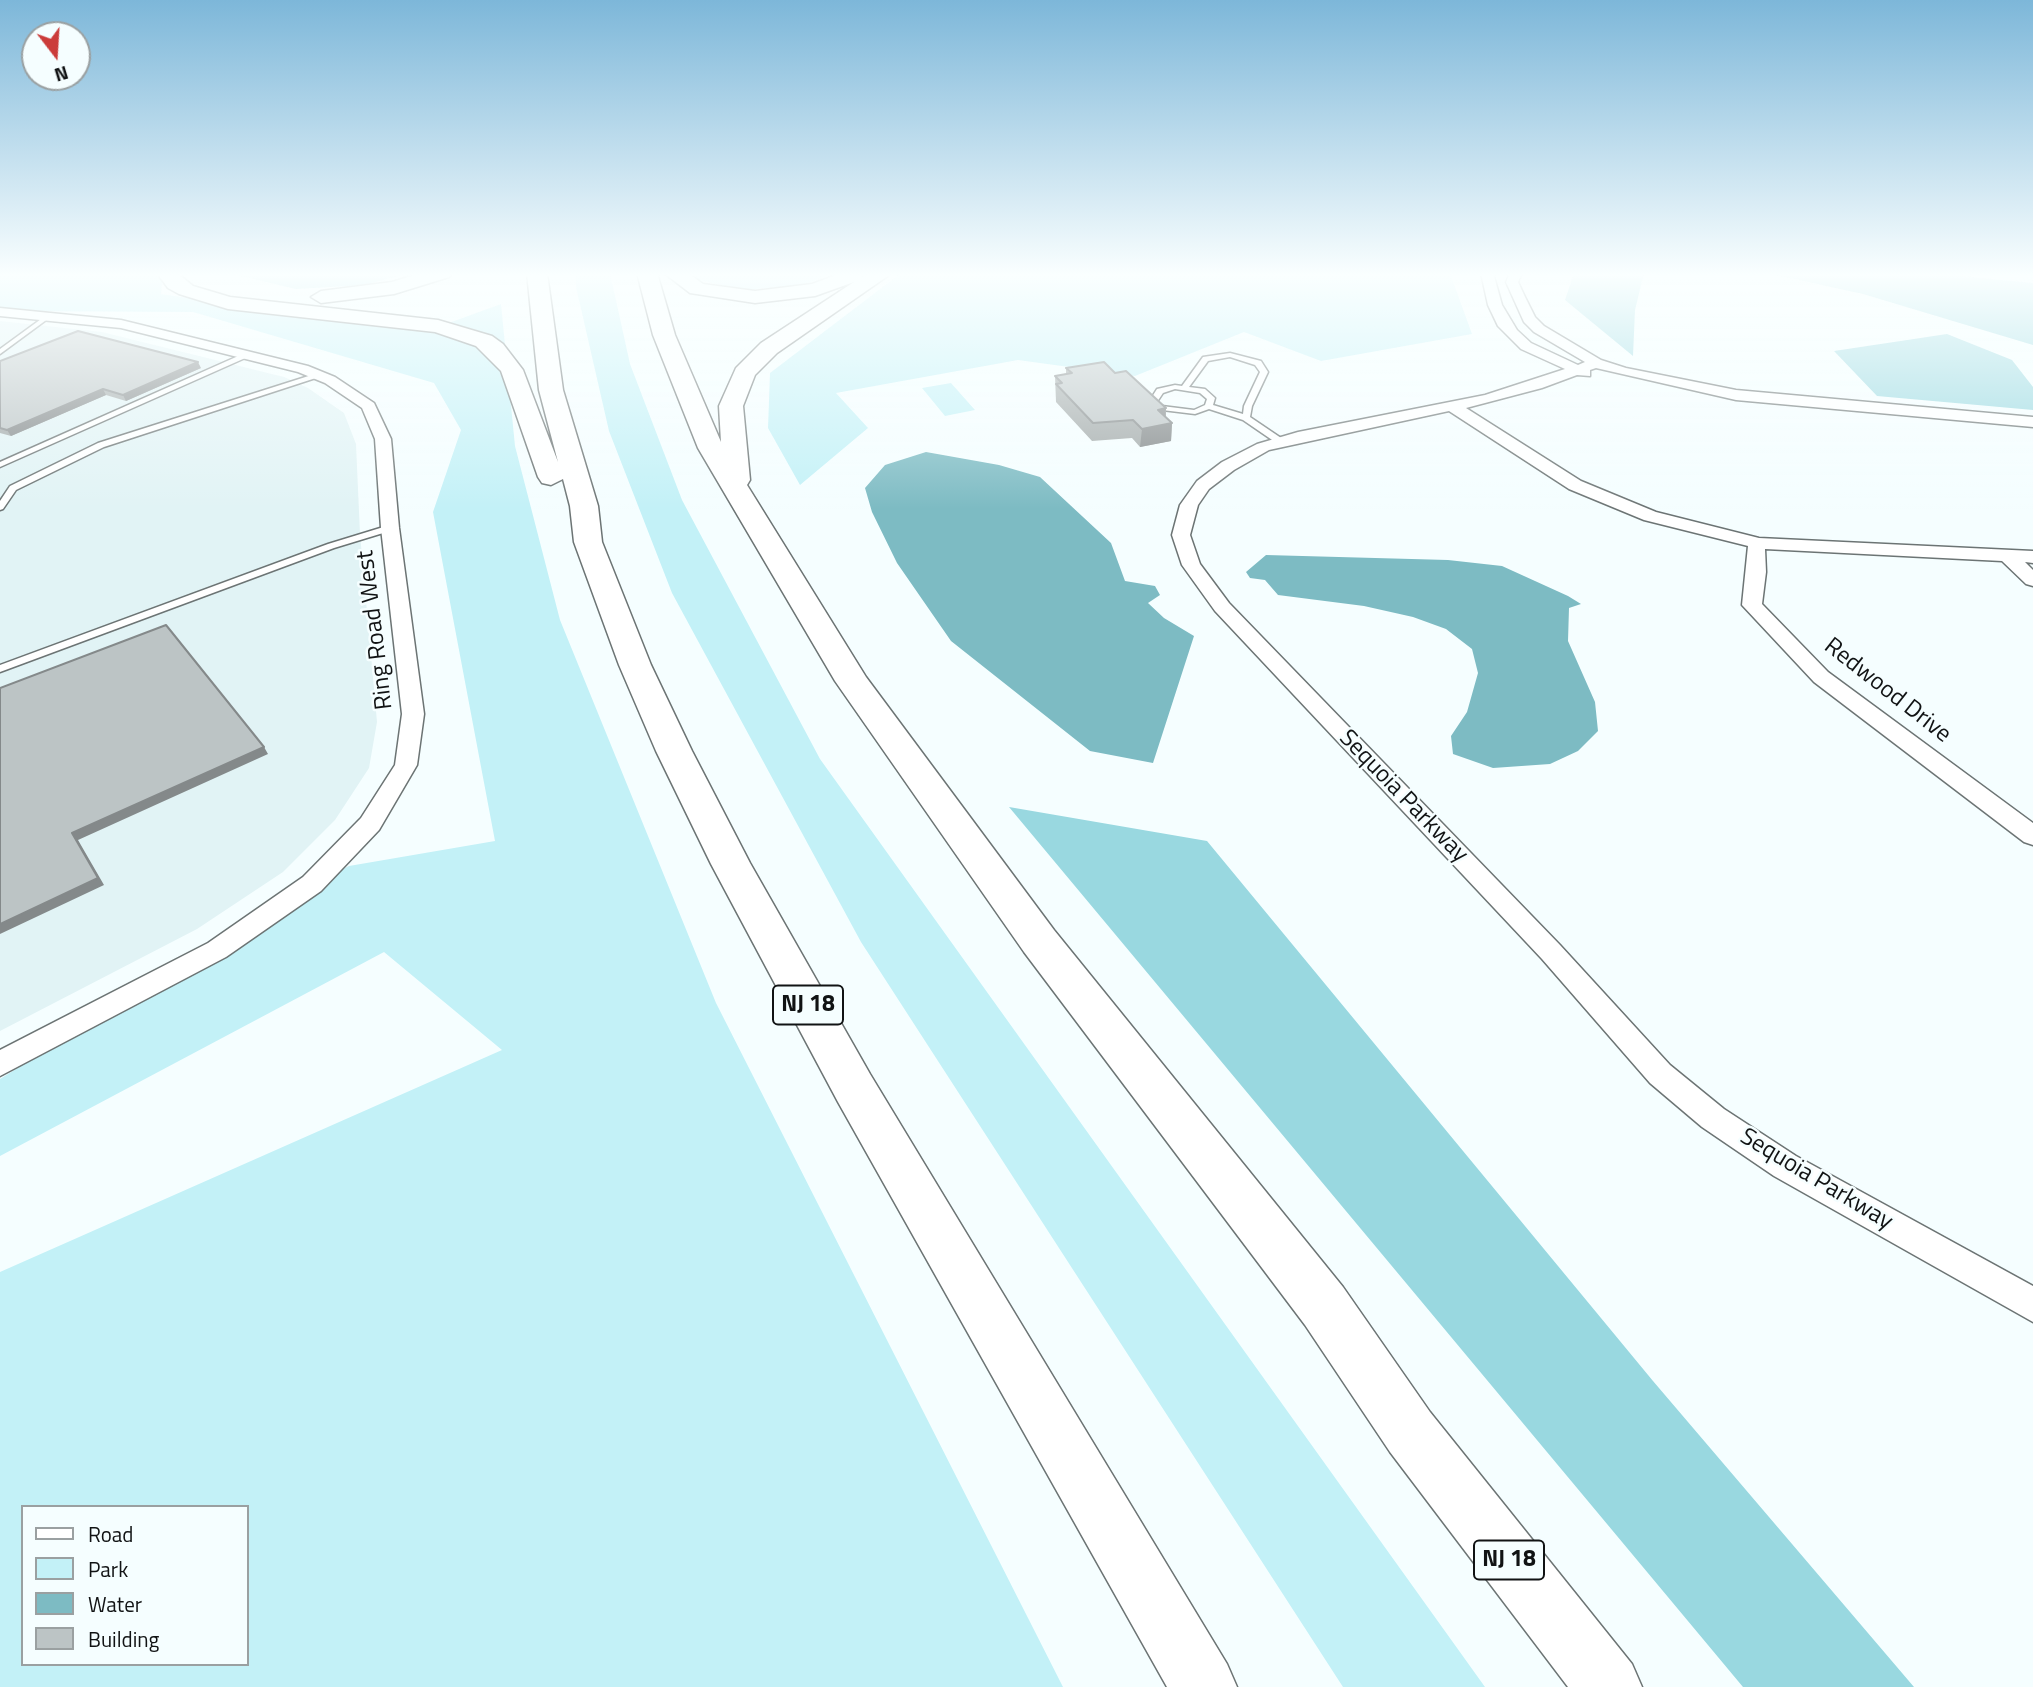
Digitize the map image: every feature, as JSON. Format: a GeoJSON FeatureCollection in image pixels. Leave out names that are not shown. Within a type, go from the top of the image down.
{"type":"FeatureCollection","features":[{"type":"Feature","properties":{"kind":"highway"},"geometry":{"type":"LineString","coordinates":[[498,352],[512,370],[564,511],[588,542]]}},
{"type":"Feature","properties":{"kind":"highway","name":"NJ 18"},"geometry":{"type":"LineString","coordinates":[[545,352],[551,390],[584,506],[588,542],[635,665],[674,751],[731,864],[854,1088],[1204,1687]]}},
{"type":"Feature","properties":{"kind":"highway","name":"NJ 18"},"geometry":{"type":"LineString","coordinates":[[670,352],[711,448],[852,681],[911,766],[1038,941],[1324,1306],[1410,1432],[1609,1687]]}},
{"type":"Feature","properties":{"kind":"highway"},"geometry":{"type":"LineString","coordinates":[[737,489],[731,405],[744,373],[765,352]]}},
{"type":"Feature","properties":{"kind":"street","name":"Ring Road West"},"geometry":{"type":"LineString","coordinates":[[0,1064],[217,950],[312,884],[370,824],[406,765],[413,714],[390,528],[383,439],[369,406],[320,375],[234,352]]}},
{"type":"Feature","properties":{"kind":"street"},"geometry":{"type":"LineString","coordinates":[[1543,352],[1587,366]]}},
{"type":"Feature","properties":{"kind":"street"},"geometry":{"type":"LineString","coordinates":[[1569,352],[1610,382],[1698,403],[1840,415],[1944,414],[2033,422]]}},
{"type":"Feature","properties":{"kind":"street","name":"Sequoia Parkway"},"geometry":{"type":"LineString","coordinates":[[1587,366],[1537,385],[1263,447],[1228,466],[1203,485],[1189,505],[1181,535],[1191,565],[1222,607],[1551,951],[1609,1020],[1660,1074],[1713,1118],[1785,1166],[2033,1305]]}},
{"type":"Feature","properties":{"kind":"street"},"geometry":{"type":"LineString","coordinates":[[1452,405],[1575,485],[1650,516],[1759,543],[2033,557]]}},
{"type":"Feature","properties":{"kind":"street","name":"Redwood Drive"},"geometry":{"type":"LineString","coordinates":[[1759,543],[1755,551],[1757,572],[1752,605],[1821,677],[2033,836]]}},
{"type":"Feature","properties":{"kind":"street"},"geometry":{"type":"LineString","coordinates":[[2007,556],[2033,580]]}},
{"type":"Feature","properties":{"kind":"lane"},"geometry":{"type":"LineString","coordinates":[[0,465],[247,355]]}},
{"type":"Feature","properties":{"kind":"lane"},"geometry":{"type":"LineString","coordinates":[[1185,387],[1206,359],[1230,355],[1258,363],[1264,372],[1246,418]]}},
{"type":"Feature","properties":{"kind":"lane"},"geometry":{"type":"LineString","coordinates":[[0,507],[13,488],[101,445],[320,375]]}},
{"type":"Feature","properties":{"kind":"lane"},"geometry":{"type":"LineString","coordinates":[[1154,400],[1160,391],[1185,387],[1208,394],[1211,398],[1209,406]]}},
{"type":"Feature","properties":{"kind":"lane"},"geometry":{"type":"LineString","coordinates":[[1162,408],[1186,412],[1209,406],[1246,418],[1281,442]]}},
{"type":"Feature","properties":{"kind":"lane"},"geometry":{"type":"LineString","coordinates":[[0,669],[331,546],[390,528]]}},
{"type":"Feature","properties":{"kind":"shaded area"},"geometry":{"type":"Polygon","coordinates":[[[0,352],[182,352],[284,377],[308,388],[344,413],[356,444],[360,534],[377,722],[369,768],[335,820],[283,872],[197,929],[0,1031],[0,352]]]}},
{"type":"Feature","properties":{"kind":"shaded area"},"geometry":{"type":"Polygon","coordinates":[[[1835,352],[1991,352],[2012,360],[2033,387],[2033,410],[1877,396],[1835,352]]]}},
{"type":"Feature","properties":{"kind":"shaded area"},"geometry":{"type":"Polygon","coordinates":[[[1009,807],[1207,841],[1653,1381],[1914,1687],[1743,1687],[1009,807]]]}},
{"type":"Feature","properties":{"kind":"green space"},"geometry":{"type":"Polygon","coordinates":[[[328,352],[506,352],[515,446],[560,620],[716,1003],[1063,1687],[0,1687],[0,1272],[502,1050],[384,952],[0,1156],[0,1079],[312,884],[349,866],[495,841],[433,512],[461,430],[434,383],[328,352]]]}},
{"type":"Feature","properties":{"kind":"green space"},"geometry":{"type":"Polygon","coordinates":[[[591,352],[627,352],[682,500],[820,759],[1485,1687],[1343,1687],[861,942],[672,593],[609,431],[591,352]]]}},
{"type":"Feature","properties":{"kind":"green space"},"geometry":{"type":"Polygon","coordinates":[[[798,352],[1195,352],[1135,376],[1018,360],[836,393],[868,428],[800,485],[768,428],[770,373],[798,352]]]}},
{"type":"Feature","properties":{"kind":"green space"},"geometry":{"type":"Polygon","coordinates":[[[1296,352],[1373,352],[1321,361],[1296,352]]]}},
{"type":"Feature","properties":{"kind":"green space"},"geometry":{"type":"Polygon","coordinates":[[[951,383],[975,410],[945,416],[922,388],[951,383]]]}},
{"type":"Feature","properties":{"kind":"water"},"geometry":{"type":"Polygon","coordinates":[[[926,452],[999,465],[1040,477],[1111,543],[1125,581],[1155,586],[1160,595],[1148,603],[1164,618],[1194,636],[1153,763],[1090,751],[951,641],[897,563],[872,512],[865,488],[885,465],[926,452]]]}},
{"type":"Feature","properties":{"kind":"water"},"geometry":{"type":"Polygon","coordinates":[[[1266,555],[1448,560],[1502,566],[1568,596],[1581,604],[1569,608],[1568,641],[1595,702],[1598,731],[1578,751],[1550,764],[1493,768],[1453,754],[1451,736],[1467,712],[1478,673],[1472,649],[1446,629],[1413,617],[1364,606],[1278,595],[1265,580],[1250,578],[1246,572],[1266,555]]]}},
{"type":"Feature","properties":{"kind":"building"},"geometry":{"type":"Polygon","coordinates":[[[24,352],[158,352],[198,362],[123,395],[103,389],[7,430],[0,428],[0,361],[24,352]]]}},
{"type":"Feature","properties":{"kind":"building"},"geometry":{"type":"Polygon","coordinates":[[[1104,362],[1115,373],[1126,371],[1166,408],[1158,410],[1172,423],[1142,429],[1133,420],[1093,423],[1056,384],[1062,383],[1055,376],[1072,373],[1066,368],[1104,362]]]}},
{"type":"Feature","properties":{"kind":"building"},"geometry":{"type":"Polygon","coordinates":[[[166,625],[264,747],[72,833],[98,878],[0,924],[0,688],[166,625]]]}}]}
